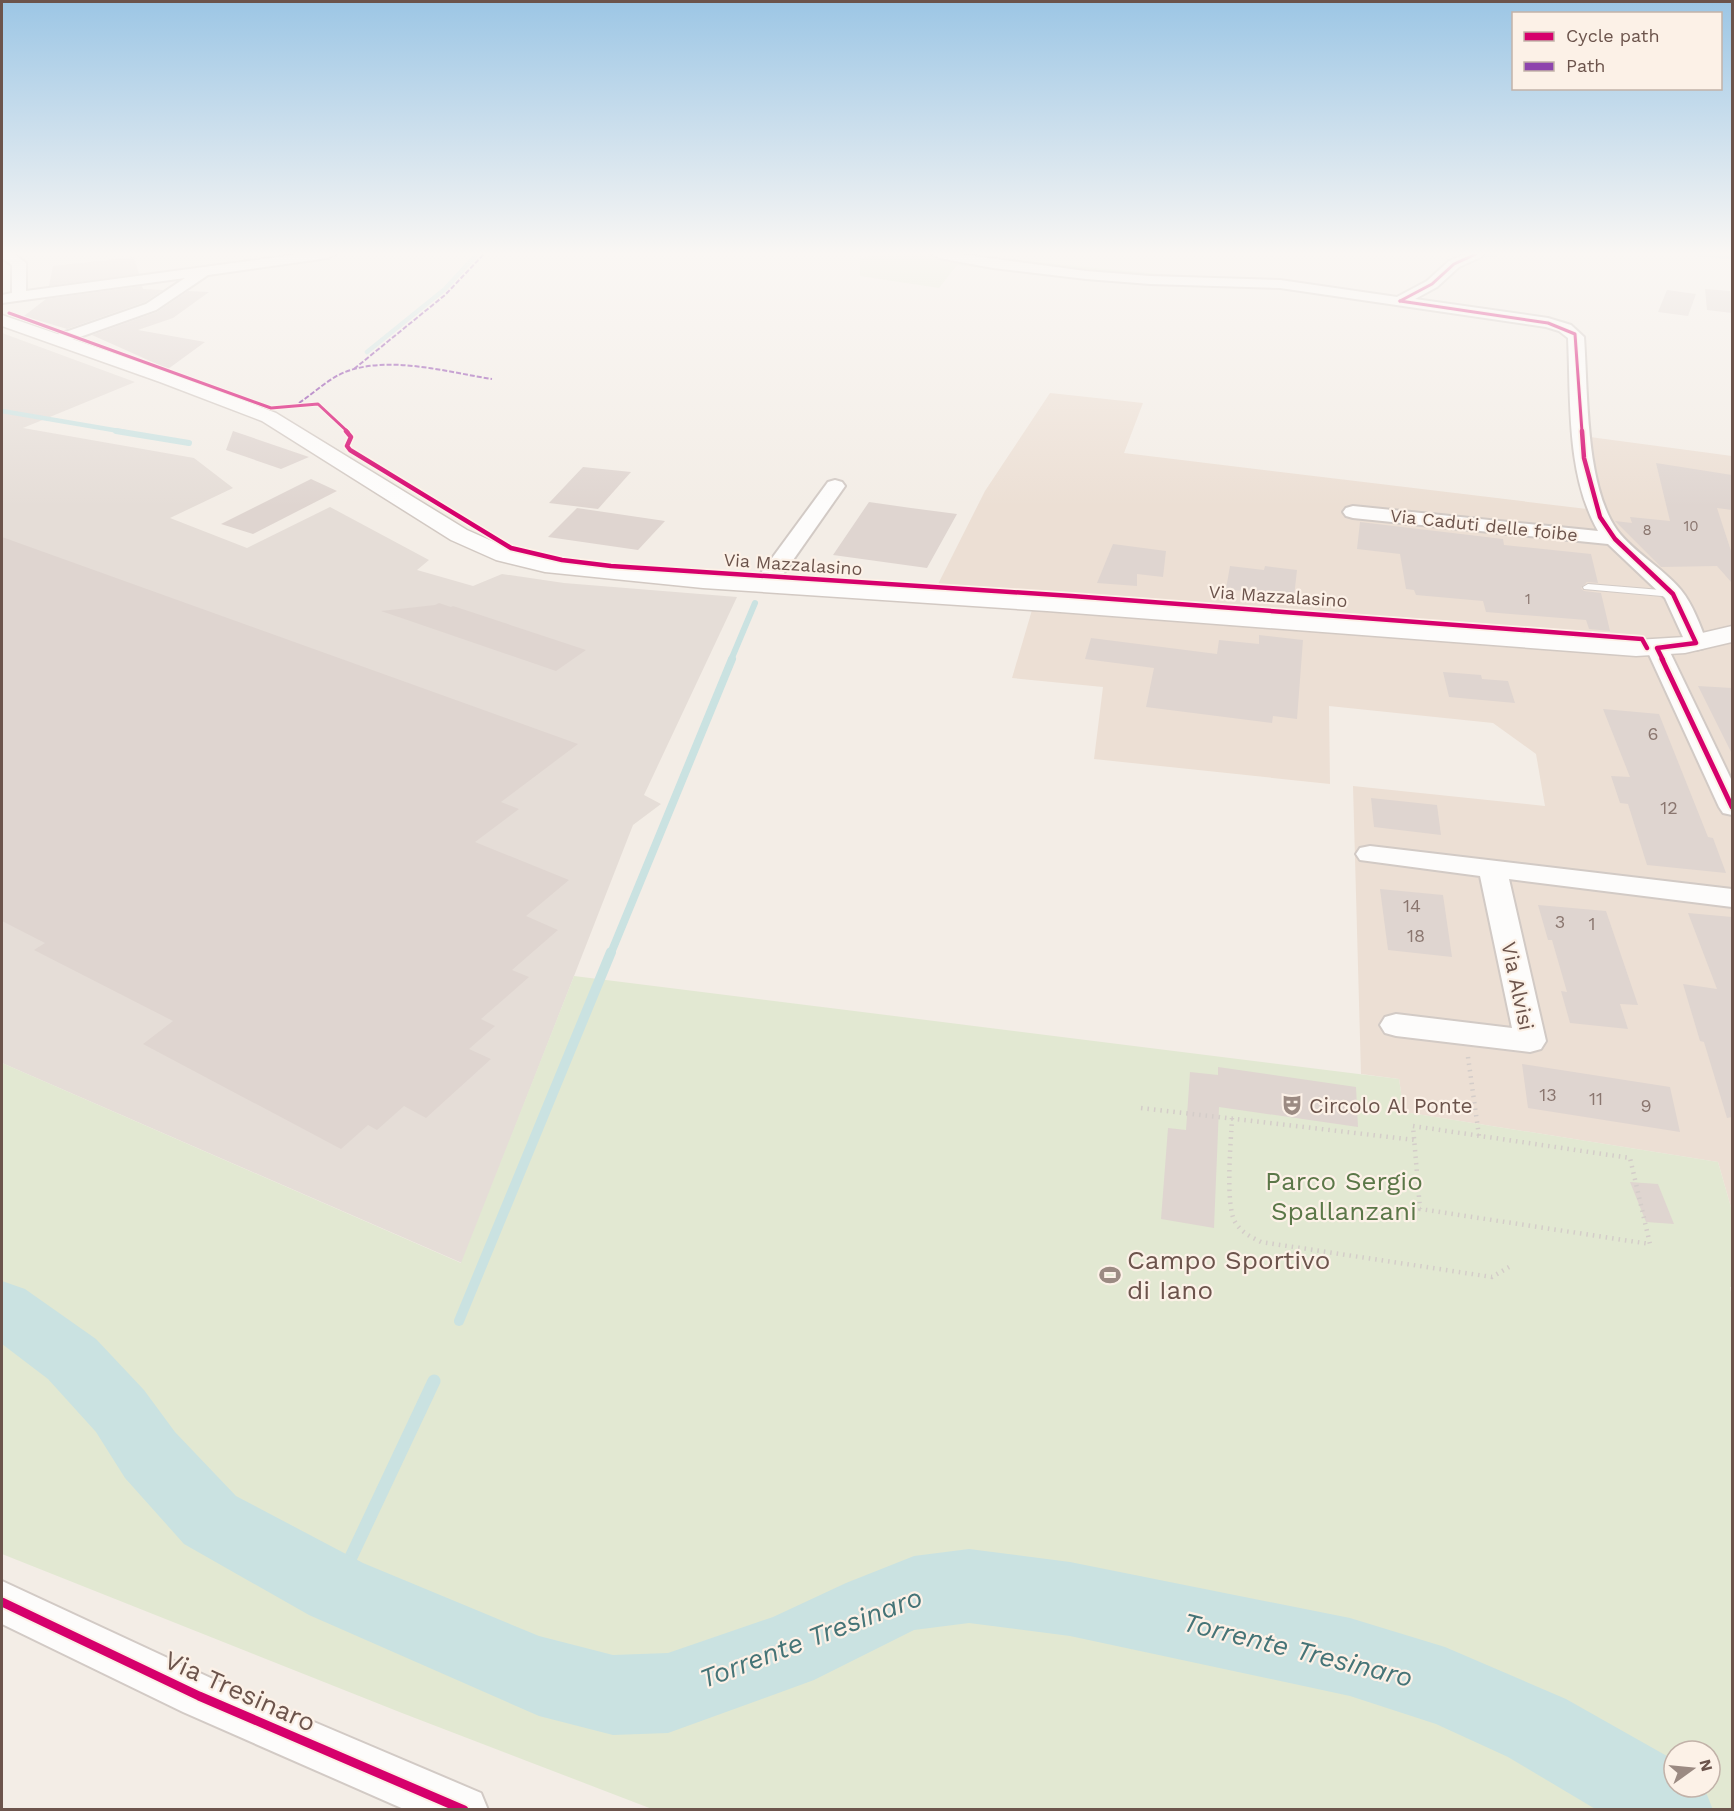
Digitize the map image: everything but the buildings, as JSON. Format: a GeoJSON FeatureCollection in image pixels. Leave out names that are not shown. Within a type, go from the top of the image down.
{"type":"FeatureCollection","features":[{"type":"Feature","properties":{"kind":"main road","name":"Via Mazzalasino"},"geometry":{"type":"LineString","coordinates":[[60,339],[269,417],[459,535],[504,555],[545,565],[764,585],[1047,603],[1574,644],[1657,648],[1696,643],[1732,634]]}},
{"type":"Feature","properties":{"kind":"street"},"geometry":{"type":"LineString","coordinates":[[1575,339],[1586,472],[1600,517],[1615,539],[1673,594],[1680,604],[1696,643]]}},
{"type":"Feature","properties":{"kind":"street"},"geometry":{"type":"LineString","coordinates":[[764,585],[835,486]]}},
{"type":"Feature","properties":{"kind":"street","name":"Via Caduti delle foibe"},"geometry":{"type":"LineString","coordinates":[[1353,512],[1615,539]]}},
{"type":"Feature","properties":{"kind":"street"},"geometry":{"type":"LineString","coordinates":[[1657,648],[1732,807]]}},
{"type":"Feature","properties":{"kind":"street"},"geometry":{"type":"LineString","coordinates":[[1370,854],[1732,898]]}},
{"type":"Feature","properties":{"kind":"street","name":"Via Alvisi"},"geometry":{"type":"LineString","coordinates":[[1395,1025],[1530,1041],[1493,870]]}},
{"type":"Feature","properties":{"kind":"street","name":"Via Tresinaro"},"geometry":{"type":"LineString","coordinates":[[2,1602],[199,1696],[464,1809]]}},
{"type":"Feature","properties":{"kind":"lane"},"geometry":{"type":"LineString","coordinates":[[1588,587],[1673,594]]}},
{"type":"Feature","properties":{"kind":"path"},"geometry":{"type":"LineString","coordinates":[[1465,1033],[1479,1136]]}},
{"type":"Feature","properties":{"kind":"path"},"geometry":{"type":"LineString","coordinates":[[1141,1108],[1414,1140]]}},
{"type":"Feature","properties":{"kind":"path"},"geometry":{"type":"LineString","coordinates":[[1232,1118],[1230,1207],[1232,1218],[1246,1235],[1261,1242],[1492,1277],[1509,1267]]}},
{"type":"Feature","properties":{"kind":"path"},"geometry":{"type":"LineString","coordinates":[[1413,1126],[1630,1158],[1650,1244],[1420,1209],[1414,1140],[1413,1126]]}},
{"type":"Feature","properties":{"kind":"shaded area"},"geometry":{"type":"Polygon","coordinates":[[[2,339],[17,339],[135,382],[23,428],[194,458],[233,488],[170,518],[247,548],[330,507],[429,560],[417,570],[473,586],[502,574],[564,583],[737,597],[644,795],[661,804],[633,825],[462,1263],[2,1063],[2,339]]]}},
{"type":"Feature","properties":{"kind":"shaded area"},"geometry":{"type":"Polygon","coordinates":[[[1050,393],[1143,403],[1124,453],[1587,509],[1579,480],[1575,435],[1732,456],[1732,1211],[1718,1162],[1404,1112],[1399,1079],[1361,1074],[1353,786],[1545,806],[1536,754],[1493,723],[1329,706],[1330,784],[1094,759],[1103,687],[1012,678],[1032,610],[929,602],[985,491],[1050,393]]]}},
{"type":"Feature","properties":{"kind":"green space","name":"Parco Sergio Spallanzani"},"geometry":{"type":"Polygon","coordinates":[[[574,976],[1399,1079],[1404,1112],[1718,1162],[1732,1211],[1732,1287],[1730,1287],[1732,1297],[1732,1809],[652,1809],[402,1713],[2,1554],[2,1063],[461,1263],[574,976]]]}},
{"type":"Feature","properties":{"kind":"waterway"},"geometry":{"type":"LineString","coordinates":[[367,352],[384,339]]}},
{"type":"Feature","properties":{"kind":"waterway"},"geometry":{"type":"LineString","coordinates":[[2,411],[125,432]]}},
{"type":"Feature","properties":{"kind":"waterway"},"geometry":{"type":"LineString","coordinates":[[116,431],[189,443]]}},
{"type":"Feature","properties":{"kind":"waterway"},"geometry":{"type":"LineString","coordinates":[[731,660],[755,603]]}},
{"type":"Feature","properties":{"kind":"waterway"},"geometry":{"type":"LineString","coordinates":[[611,953],[732,659]]}},
{"type":"Feature","properties":{"kind":"waterway"},"geometry":{"type":"LineString","coordinates":[[459,1321],[611,952]]}},
{"type":"Feature","properties":{"kind":"waterway","name":"Torrente Tresinaro"},"geometry":{"type":"LineString","coordinates":[[2,1308],[72,1359],[120,1411],[150,1455],[210,1520],[336,1589],[539,1676],[613,1695],[668,1693],[786,1652],[873,1609],[914,1593],[969,1586],[1070,1599],[1234,1632],[1350,1657],[1445,1687],[1537,1728],[1644,1790],[1671,1810]]}},
{"type":"Feature","properties":{"kind":"waterway"},"geometry":{"type":"LineString","coordinates":[[336,1589],[434,1381]]}},
{"type":"Feature","properties":{"kind":"marked path"},"geometry":{"type":"LineString","coordinates":[[354,369],[391,339]]}},
{"type":"Feature","properties":{"kind":"marked path"},"geometry":{"type":"LineString","coordinates":[[299,403],[333,378],[360,368],[396,366],[492,379]]}},
{"type":"Feature","properties":{"kind":"cycle path"},"geometry":{"type":"LineString","coordinates":[[75,339],[271,408],[318,404],[349,433],[351,437],[347,446],[350,450],[511,548],[562,560],[611,566],[1072,596],[1642,639],[1647,648]]}},
{"type":"Feature","properties":{"kind":"cycle path"},"geometry":{"type":"LineString","coordinates":[[1575,339],[1584,458],[1600,517],[1615,539],[1673,594],[1680,605],[1696,643],[1657,648],[1732,807]]}},
{"type":"Feature","properties":{"kind":"cycle path"},"geometry":{"type":"LineString","coordinates":[[2,1602],[199,1696],[464,1810]]}},
{"type":"Feature","properties":{"kind":"place","name":"Circolo Al Ponte"},"geometry":{"type":"Point","coordinates":[1292,1105]}},
{"type":"Feature","properties":{"kind":"place","name":"Campo Sportivo di Iano"},"geometry":{"type":"Point","coordinates":[1110,1275]}}]}
